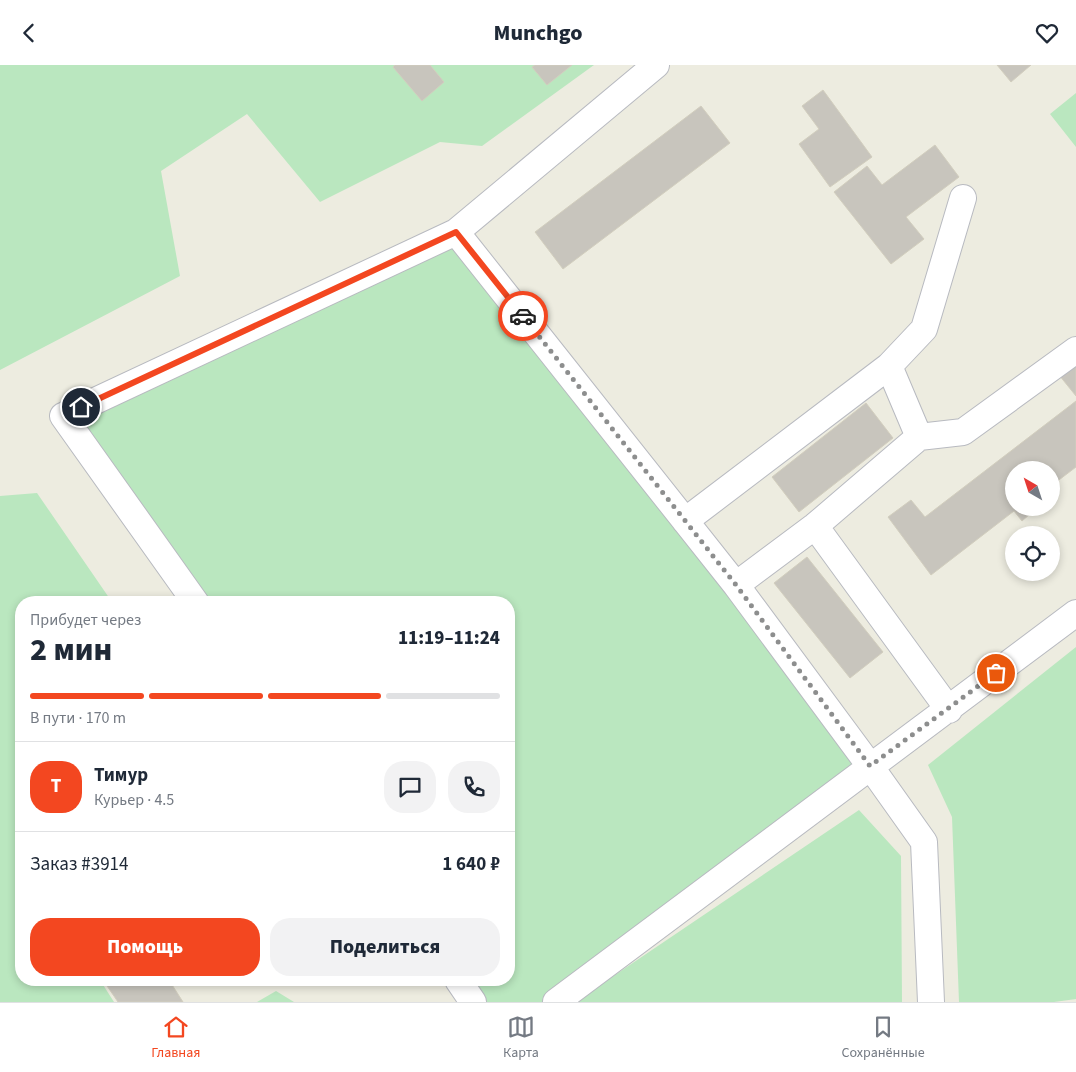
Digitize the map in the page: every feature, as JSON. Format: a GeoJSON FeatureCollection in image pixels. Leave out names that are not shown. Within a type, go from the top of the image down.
{"type":"FeatureCollection","features":[{"type":"Feature","properties":{"kind":"lane"},"geometry":{"type":"LineString","coordinates":[[191,596],[63,416],[456,232],[656,65]]}},
{"type":"Feature","properties":{"kind":"lane"},"geometry":{"type":"LineString","coordinates":[[685,521],[889,366],[924,329],[962,198]]}},
{"type":"Feature","properties":{"kind":"lane"},"geometry":{"type":"LineString","coordinates":[[456,232],[736,585],[924,842],[931,1002]]}},
{"type":"Feature","properties":{"kind":"lane"},"geometry":{"type":"LineString","coordinates":[[736,585],[815,526],[919,437],[963,432],[1076,350]]}},
{"type":"Feature","properties":{"kind":"lane"},"geometry":{"type":"LineString","coordinates":[[889,366],[919,437]]}},
{"type":"Feature","properties":{"kind":"lane"},"geometry":{"type":"LineString","coordinates":[[815,526],[949,709]]}},
{"type":"Feature","properties":{"kind":"lane"},"geometry":{"type":"LineString","coordinates":[[556,1002],[1076,613]]}},
{"type":"Feature","properties":{"kind":"lane"},"geometry":{"type":"LineString","coordinates":[[462,986],[473,1002]]}},
{"type":"Feature","properties":{"kind":"green space"},"geometry":{"type":"Polygon","coordinates":[[[0,65],[594,65],[482,146],[440,142],[320,202],[247,114],[161,171],[180,276],[0,370],[0,65]]]}},
{"type":"Feature","properties":{"kind":"green space"},"geometry":{"type":"Polygon","coordinates":[[[1076,93],[1076,147],[1050,114],[1076,93]]]}},
{"type":"Feature","properties":{"kind":"green space"},"geometry":{"type":"Polygon","coordinates":[[[456,232],[870,766],[556,1002],[472,1002],[461,986],[515,986],[515,596],[189,596],[63,416],[456,232]]]}},
{"type":"Feature","properties":{"kind":"green space"},"geometry":{"type":"Polygon","coordinates":[[[37,493],[108,596],[15,596],[15,986],[104,986],[114,1002],[0,1002],[0,496],[37,493]]]}},
{"type":"Feature","properties":{"kind":"green space"},"geometry":{"type":"Polygon","coordinates":[[[1076,647],[1076,999],[1054,1002],[959,1002],[952,817],[928,765],[1076,647]]]}},
{"type":"Feature","properties":{"kind":"green space"},"geometry":{"type":"Polygon","coordinates":[[[859,810],[901,856],[902,1002],[575,1002],[859,810]]]}},
{"type":"Feature","properties":{"kind":"green space"},"geometry":{"type":"Polygon","coordinates":[[[276,991],[294,1002],[257,1002],[276,991]]]}},
{"type":"Feature","properties":{"kind":"building"},"geometry":{"type":"Polygon","coordinates":[[[395,65],[430,65],[444,82],[422,101],[393,67],[395,65]]]}},
{"type":"Feature","properties":{"kind":"building"},"geometry":{"type":"Polygon","coordinates":[[[535,65],[572,65],[547,85],[532,67],[535,65]]]}},
{"type":"Feature","properties":{"kind":"building"},"geometry":{"type":"Polygon","coordinates":[[[997,65],[1031,65],[1011,82],[997,65]]]}},
{"type":"Feature","properties":{"kind":"building"},"geometry":{"type":"Polygon","coordinates":[[[823,90],[872,157],[830,187],[799,144],[819,129],[802,106],[823,90]]]}},
{"type":"Feature","properties":{"kind":"building"},"geometry":{"type":"Polygon","coordinates":[[[701,106],[730,143],[563,269],[535,232],[701,106]]]}},
{"type":"Feature","properties":{"kind":"building"},"geometry":{"type":"Polygon","coordinates":[[[935,145],[959,177],[906,217],[924,239],[891,264],[834,192],[867,166],[882,185],[935,145]]]}},
{"type":"Feature","properties":{"kind":"building"},"geometry":{"type":"Polygon","coordinates":[[[1076,363],[1076,396],[1059,375],[1076,363]]]}},
{"type":"Feature","properties":{"kind":"building"},"geometry":{"type":"Polygon","coordinates":[[[1076,401],[1076,467],[1060,479],[1060,461],[1005,461],[1005,516],[1008,516],[931,575],[888,517],[911,500],[925,517],[1076,401]]]}},
{"type":"Feature","properties":{"kind":"building"},"geometry":{"type":"Polygon","coordinates":[[[866,403],[893,438],[799,512],[772,477],[866,403]]]}},
{"type":"Feature","properties":{"kind":"building"},"geometry":{"type":"Polygon","coordinates":[[[1018,516],[1028,516],[1022,521],[1018,516]]]}},
{"type":"Feature","properties":{"kind":"building"},"geometry":{"type":"Polygon","coordinates":[[[807,557],[883,652],[850,678],[774,583],[807,557]]]}},
{"type":"Feature","properties":{"kind":"building"},"geometry":{"type":"Polygon","coordinates":[[[107,986],[173,986],[183,1002],[118,1002],[107,986]]]}},
{"type":"Feature","properties":{"kind":"way so far"},"geometry":{"type":"LineString","coordinates":[[523,316],[736,585],[870,766],[996,673]]}},
{"type":"Feature","properties":{"kind":"route"},"geometry":{"type":"LineString","coordinates":[[81,407],[456,232],[523,316]]}}]}
